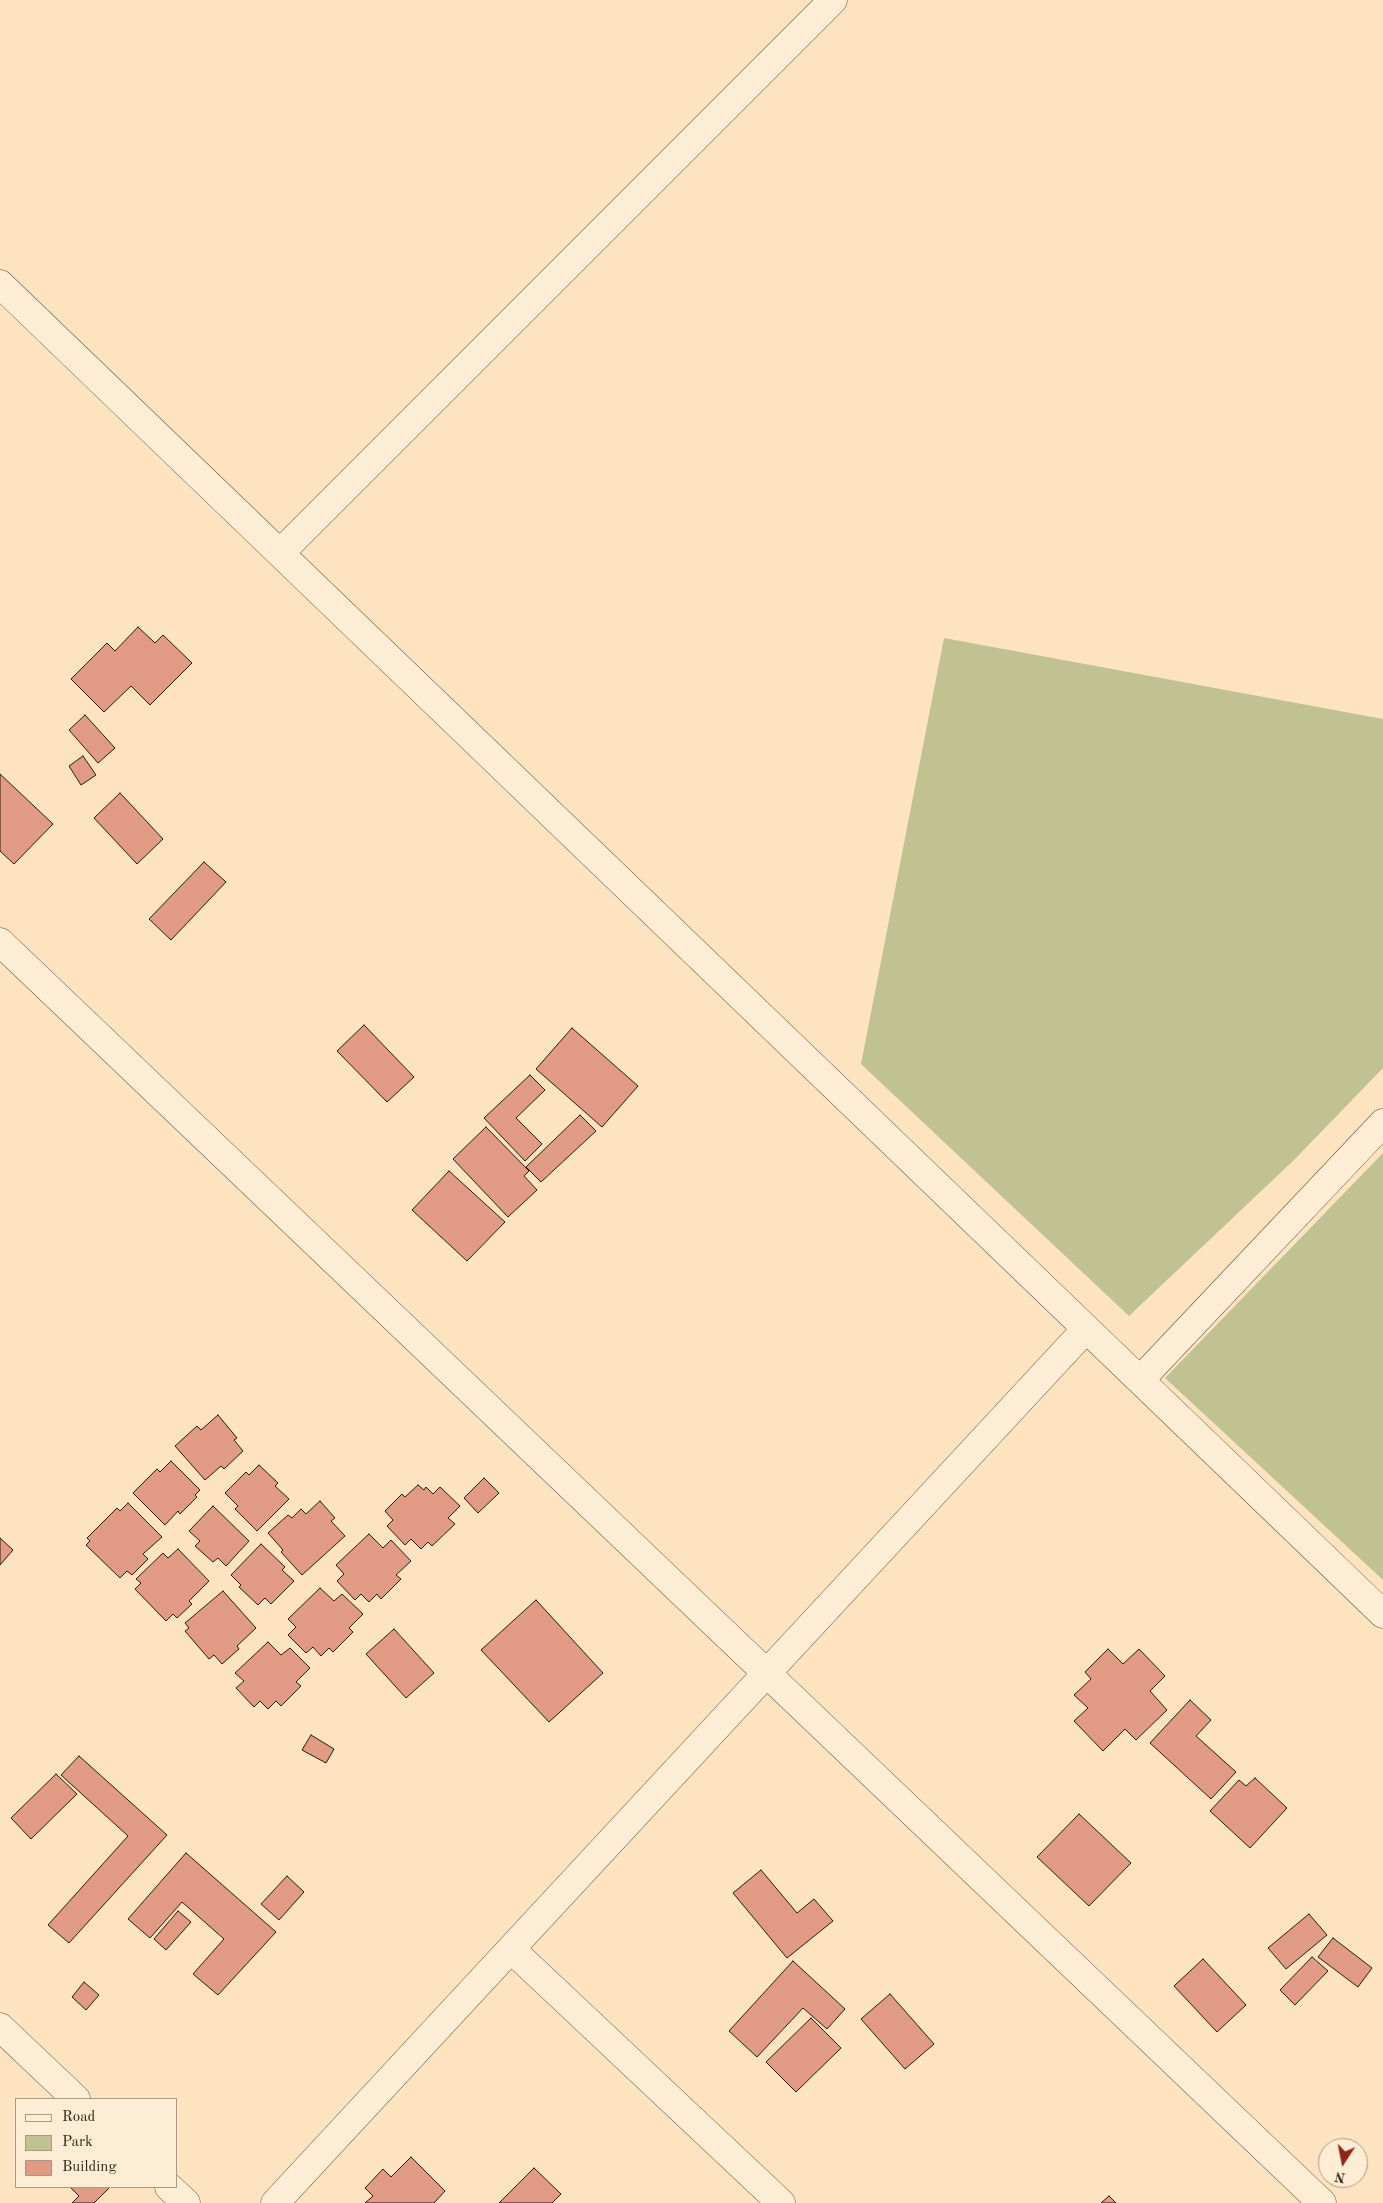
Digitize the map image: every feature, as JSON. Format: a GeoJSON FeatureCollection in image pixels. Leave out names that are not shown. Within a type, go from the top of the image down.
{"type":"FeatureCollection","features":[{"type":"Feature","properties":{"kind":"street"},"geometry":{"type":"LineString","coordinates":[[280,553],[833,0]]}},
{"type":"Feature","properties":{"kind":"street"},"geometry":{"type":"LineString","coordinates":[[0,284],[1383,1614]]}},
{"type":"Feature","properties":{"kind":"street"},"geometry":{"type":"LineString","coordinates":[[0,942],[1322,2203]]}},
{"type":"Feature","properties":{"kind":"street"},"geometry":{"type":"LineString","coordinates":[[1140,1380],[1383,1123]]}},
{"type":"Feature","properties":{"kind":"street"},"geometry":{"type":"LineString","coordinates":[[275,2203],[1086,1329]]}},
{"type":"Feature","properties":{"kind":"street"},"geometry":{"type":"LineString","coordinates":[[511,1949],[782,2203]]}},
{"type":"Feature","properties":{"kind":"street"},"geometry":{"type":"LineString","coordinates":[[0,2027],[75,2098]]}},
{"type":"Feature","properties":{"kind":"street"},"geometry":{"type":"LineString","coordinates":[[170,2188],[186,2203]]}},
{"type":"Feature","properties":{"kind":"green space"},"geometry":{"type":"Polygon","coordinates":[[[944,638],[1383,719],[1383,1068],[1294,1160],[1129,1316],[861,1064],[944,638]]]}},
{"type":"Feature","properties":{"kind":"green space"},"geometry":{"type":"Polygon","coordinates":[[[1383,1153],[1383,1580],[1165,1378],[1383,1153]]]}},
{"type":"Feature","properties":{"kind":"building"},"geometry":{"type":"Polygon","coordinates":[[[138,627],[155,643],[163,635],[192,663],[150,705],[131,686],[104,712],[71,679],[107,643],[115,651],[138,627]]]}},
{"type":"Feature","properties":{"kind":"building"},"geometry":{"type":"Polygon","coordinates":[[[85,715],[115,748],[98,763],[69,730],[85,715]]]}},
{"type":"Feature","properties":{"kind":"building"},"geometry":{"type":"Polygon","coordinates":[[[83,756],[96,775],[81,785],[69,766],[83,756]]]}},
{"type":"Feature","properties":{"kind":"building"},"geometry":{"type":"Polygon","coordinates":[[[0,774],[53,824],[14,864],[0,851],[0,774]]]}},
{"type":"Feature","properties":{"kind":"building"},"geometry":{"type":"Polygon","coordinates":[[[120,793],[163,839],[137,864],[94,818],[120,793]]]}},
{"type":"Feature","properties":{"kind":"building"},"geometry":{"type":"Polygon","coordinates":[[[204,862],[226,882],[171,940],[149,919],[204,862]]]}},
{"type":"Feature","properties":{"kind":"building"},"geometry":{"type":"Polygon","coordinates":[[[364,1025],[414,1077],[387,1102],[337,1051],[364,1025]]]}},
{"type":"Feature","properties":{"kind":"building"},"geometry":{"type":"Polygon","coordinates":[[[572,1028],[638,1086],[602,1127],[536,1069],[572,1028]]]}},
{"type":"Feature","properties":{"kind":"building"},"geometry":{"type":"Polygon","coordinates":[[[530,1075],[545,1090],[516,1118],[542,1144],[525,1161],[484,1118],[530,1075]]]}},
{"type":"Feature","properties":{"kind":"building"},"geometry":{"type":"Polygon","coordinates":[[[580,1115],[596,1131],[541,1182],[526,1167],[580,1115]]]}},
{"type":"Feature","properties":{"kind":"building"},"geometry":{"type":"Polygon","coordinates":[[[486,1127],[529,1171],[524,1176],[537,1190],[508,1217],[453,1159],[486,1127]]]}},
{"type":"Feature","properties":{"kind":"building"},"geometry":{"type":"Polygon","coordinates":[[[449,1171],[505,1222],[467,1261],[412,1210],[449,1171]]]}},
{"type":"Feature","properties":{"kind":"building"},"geometry":{"type":"Polygon","coordinates":[[[218,1415],[237,1438],[234,1440],[243,1451],[224,1469],[221,1466],[205,1480],[175,1446],[197,1426],[201,1430],[218,1415]]]}},
{"type":"Feature","properties":{"kind":"building"},"geometry":{"type":"Polygon","coordinates":[[[171,1461],[200,1490],[195,1495],[197,1497],[180,1514],[178,1511],[165,1525],[133,1493],[157,1469],[160,1472],[171,1461]]]}},
{"type":"Feature","properties":{"kind":"building"},"geometry":{"type":"Polygon","coordinates":[[[259,1465],[278,1483],[275,1486],[289,1499],[257,1531],[235,1509],[238,1506],[225,1493],[246,1472],[249,1475],[259,1465]]]}},
{"type":"Feature","properties":{"kind":"building"},"geometry":{"type":"Polygon","coordinates":[[[484,1478],[499,1493],[478,1513],[464,1498],[484,1478]]]}},
{"type":"Feature","properties":{"kind":"building"},"geometry":{"type":"Polygon","coordinates":[[[418,1485],[424,1490],[426,1487],[433,1494],[440,1487],[460,1506],[448,1518],[455,1524],[432,1546],[428,1542],[421,1549],[411,1539],[405,1545],[387,1526],[393,1520],[385,1511],[402,1494],[405,1497],[418,1485]]]}},
{"type":"Feature","properties":{"kind":"building"},"geometry":{"type":"Polygon","coordinates":[[[320,1501],[335,1518],[331,1521],[345,1536],[302,1575],[281,1552],[283,1550],[268,1533],[288,1515],[292,1518],[301,1509],[306,1514],[320,1501]]]}},
{"type":"Feature","properties":{"kind":"building"},"geometry":{"type":"Polygon","coordinates":[[[128,1503],[162,1537],[143,1554],[148,1559],[132,1575],[127,1571],[120,1578],[86,1545],[90,1541],[87,1538],[117,1508],[120,1511],[128,1503]]]}},
{"type":"Feature","properties":{"kind":"building"},"geometry":{"type":"Polygon","coordinates":[[[213,1506],[249,1541],[226,1566],[218,1558],[213,1562],[195,1546],[200,1541],[189,1531],[213,1506]]]}},
{"type":"Feature","properties":{"kind":"building"},"geometry":{"type":"Polygon","coordinates":[[[369,1534],[383,1548],[391,1540],[411,1561],[396,1575],[401,1579],[381,1599],[377,1594],[369,1602],[361,1594],[355,1600],[337,1581],[344,1574],[336,1565],[369,1534]]]}},
{"type":"Feature","properties":{"kind":"building"},"geometry":{"type":"Polygon","coordinates":[[[0,1538],[13,1550],[0,1565],[0,1538]]]}},
{"type":"Feature","properties":{"kind":"building"},"geometry":{"type":"Polygon","coordinates":[[[261,1544],[285,1567],[282,1570],[294,1581],[271,1604],[265,1598],[258,1605],[239,1587],[241,1585],[231,1575],[261,1544]]]}},
{"type":"Feature","properties":{"kind":"building"},"geometry":{"type":"Polygon","coordinates":[[[178,1549],[209,1581],[189,1601],[192,1604],[177,1618],[173,1614],[166,1621],[135,1589],[141,1583],[136,1579],[163,1553],[168,1558],[178,1549]]]}},
{"type":"Feature","properties":{"kind":"building"},"geometry":{"type":"Polygon","coordinates":[[[320,1588],[334,1601],[342,1594],[363,1614],[349,1628],[353,1632],[333,1652],[329,1648],[321,1656],[313,1647],[306,1653],[288,1635],[296,1627],[288,1619],[320,1588]]]}},
{"type":"Feature","properties":{"kind":"building"},"geometry":{"type":"Polygon","coordinates":[[[223,1591],[256,1628],[237,1646],[239,1649],[222,1664],[214,1655],[209,1659],[185,1631],[189,1628],[185,1623],[223,1591]]]}},
{"type":"Feature","properties":{"kind":"building"},"geometry":{"type":"Polygon","coordinates":[[[536,1600],[603,1673],[549,1722],[481,1650],[536,1600]]]}},
{"type":"Feature","properties":{"kind":"building"},"geometry":{"type":"Polygon","coordinates":[[[394,1629],[434,1673],[406,1698],[366,1654],[394,1629]]]}},
{"type":"Feature","properties":{"kind":"building"},"geometry":{"type":"Polygon","coordinates":[[[268,1642],[281,1655],[290,1648],[310,1668],[296,1682],[301,1686],[281,1706],[276,1701],[268,1709],[260,1701],[254,1707],[236,1688],[244,1681],[235,1673],[268,1642]]]}},
{"type":"Feature","properties":{"kind":"building"},"geometry":{"type":"Polygon","coordinates":[[[1108,1649],[1123,1664],[1139,1649],[1165,1676],[1150,1691],[1167,1710],[1136,1740],[1125,1729],[1103,1751],[1074,1721],[1088,1708],[1074,1695],[1091,1679],[1085,1672],[1108,1649]]]}},
{"type":"Feature","properties":{"kind":"building"},"geometry":{"type":"Polygon","coordinates":[[[1190,1700],[1211,1720],[1196,1736],[1236,1772],[1211,1799],[1150,1743],[1190,1700]]]}},
{"type":"Feature","properties":{"kind":"building"},"geometry":{"type":"Polygon","coordinates":[[[311,1735],[334,1749],[326,1763],[302,1750],[311,1735]]]}},
{"type":"Feature","properties":{"kind":"building"},"geometry":{"type":"Polygon","coordinates":[[[79,1756],[167,1835],[69,1943],[48,1925],[128,1836],[61,1775],[79,1756]]]}},
{"type":"Feature","properties":{"kind":"building"},"geometry":{"type":"Polygon","coordinates":[[[56,1774],[77,1794],[31,1839],[11,1818],[56,1774]]]}},
{"type":"Feature","properties":{"kind":"building"},"geometry":{"type":"Polygon","coordinates":[[[1255,1778],[1287,1808],[1250,1848],[1210,1811],[1239,1780],[1246,1786],[1255,1778]]]}},
{"type":"Feature","properties":{"kind":"building"},"geometry":{"type":"Polygon","coordinates":[[[1079,1814],[1131,1863],[1089,1906],[1037,1857],[1079,1814]]]}},
{"type":"Feature","properties":{"kind":"building"},"geometry":{"type":"Polygon","coordinates":[[[186,1853],[276,1932],[218,1995],[193,1974],[224,1939],[182,1902],[150,1938],[128,1919],[186,1853]]]}},
{"type":"Feature","properties":{"kind":"building"},"geometry":{"type":"Polygon","coordinates":[[[761,1870],[797,1913],[814,1899],[833,1921],[787,1958],[733,1893],[761,1870]]]}},
{"type":"Feature","properties":{"kind":"building"},"geometry":{"type":"Polygon","coordinates":[[[287,1876],[304,1892],[279,1920],[261,1904],[287,1876]]]}},
{"type":"Feature","properties":{"kind":"building"},"geometry":{"type":"Polygon","coordinates":[[[178,1911],[191,1922],[166,1950],[154,1939],[178,1911]]]}},
{"type":"Feature","properties":{"kind":"building"},"geometry":{"type":"Polygon","coordinates":[[[1309,1914],[1327,1935],[1286,1969],[1268,1948],[1309,1914]]]}},
{"type":"Feature","properties":{"kind":"building"},"geometry":{"type":"Polygon","coordinates":[[[1333,1938],[1372,1968],[1358,1987],[1318,1957],[1333,1938]]]}},
{"type":"Feature","properties":{"kind":"building"},"geometry":{"type":"Polygon","coordinates":[[[1312,1957],[1328,1971],[1295,2005],[1280,1990],[1312,1957]]]}},
{"type":"Feature","properties":{"kind":"building"},"geometry":{"type":"Polygon","coordinates":[[[1203,1959],[1246,2005],[1217,2032],[1174,1986],[1203,1959]]]}},
{"type":"Feature","properties":{"kind":"building"},"geometry":{"type":"Polygon","coordinates":[[[793,1961],[845,2009],[827,2029],[803,2008],[757,2057],[729,2031],[793,1961]]]}},
{"type":"Feature","properties":{"kind":"building"},"geometry":{"type":"Polygon","coordinates":[[[84,1982],[99,1995],[86,2010],[72,1997],[84,1982]]]}},
{"type":"Feature","properties":{"kind":"building"},"geometry":{"type":"Polygon","coordinates":[[[890,1994],[934,2044],[905,2069],[861,2019],[890,1994]]]}},
{"type":"Feature","properties":{"kind":"building"},"geometry":{"type":"Polygon","coordinates":[[[811,2018],[841,2048],[796,2092],[766,2062],[811,2018]]]}},
{"type":"Feature","properties":{"kind":"building"},"geometry":{"type":"Polygon","coordinates":[[[411,2157],[445,2191],[434,2203],[365,2203],[373,2196],[365,2188],[383,2169],[391,2177],[411,2157]]]}},
{"type":"Feature","properties":{"kind":"building"},"geometry":{"type":"Polygon","coordinates":[[[534,2168],[561,2194],[552,2203],[499,2203],[534,2168]]]}},
{"type":"Feature","properties":{"kind":"building"},"geometry":{"type":"Polygon","coordinates":[[[71,2188],[109,2188],[94,2203],[72,2203],[79,2196],[71,2188]]]}},
{"type":"Feature","properties":{"kind":"building"},"geometry":{"type":"Polygon","coordinates":[[[1109,2196],[1116,2203],[1101,2203],[1109,2196]]]}}]}
